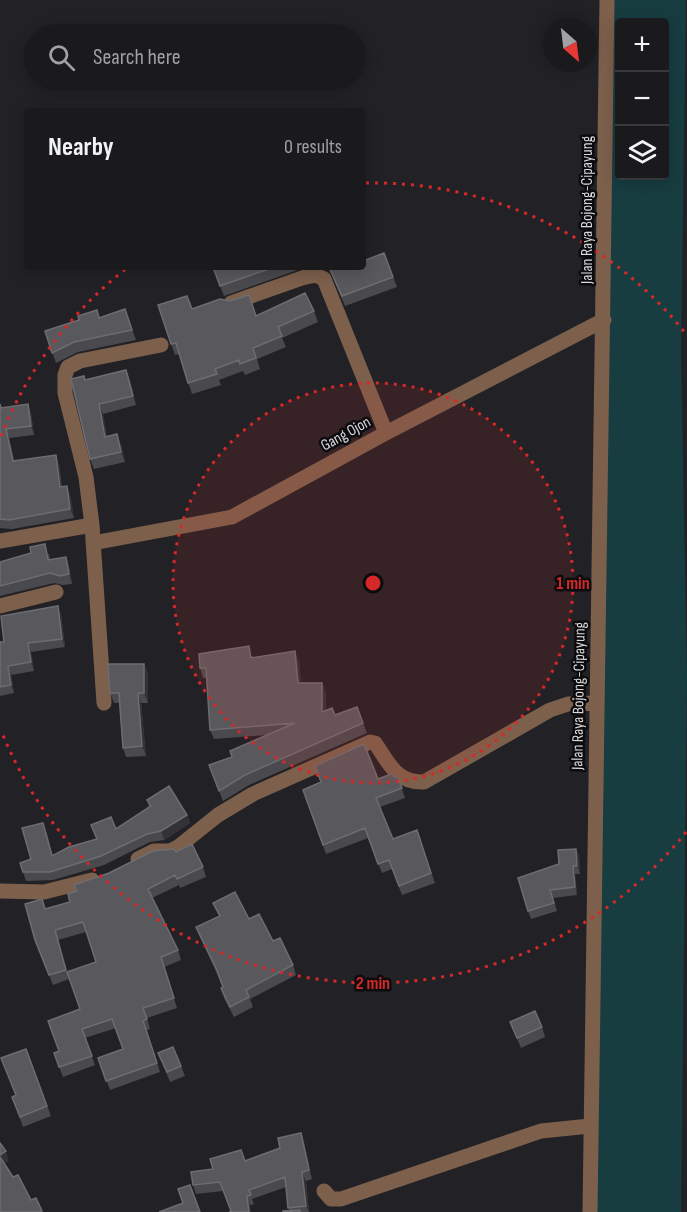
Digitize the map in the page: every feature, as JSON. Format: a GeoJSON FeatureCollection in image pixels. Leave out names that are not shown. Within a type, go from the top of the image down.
{"type":"FeatureCollection","features":[{"type":"Feature","properties":{"kind":"street","name":"Jalan Raya Bojong-Cipayung"},"geometry":{"type":"LineString","coordinates":[[590,1212],[607,0]]}},
{"type":"Feature","properties":{"kind":"street"},"geometry":{"type":"LineString","coordinates":[[231,303],[305,277],[316,275],[324,279],[386,433]]}},
{"type":"Feature","properties":{"kind":"street","name":"Gang Ojon"},"geometry":{"type":"LineString","coordinates":[[93,543],[232,517],[386,433],[604,320]]}},
{"type":"Feature","properties":{"kind":"street"},"geometry":{"type":"LineString","coordinates":[[104,704],[92,525],[86,477],[65,393],[64,375],[68,367],[80,361],[161,345]]}},
{"type":"Feature","properties":{"kind":"street"},"geometry":{"type":"LineString","coordinates":[[0,541],[92,525]]}},
{"type":"Feature","properties":{"kind":"street"},"geometry":{"type":"LineString","coordinates":[[0,606],[56,592]]}},
{"type":"Feature","properties":{"kind":"street"},"geometry":{"type":"LineString","coordinates":[[122,867],[154,851],[170,851],[178,847],[218,814],[253,794],[370,742],[375,743],[393,771],[402,779],[424,782],[467,760],[550,710],[568,704],[597,703]]}},
{"type":"Feature","properties":{"kind":"street"},"geometry":{"type":"LineString","coordinates":[[0,891],[58,890],[108,874]]}},
{"type":"Feature","properties":{"kind":"street"},"geometry":{"type":"LineString","coordinates":[[324,1191],[331,1199],[341,1199],[541,1131],[590,1125]]}},
{"type":"Feature","properties":{"kind":"water"},"geometry":{"type":"Polygon","coordinates":[[[608,0],[686,0],[681,353],[687,677],[681,1212],[588,1212],[608,0]]]}},
{"type":"Feature","properties":{"kind":"building"},"geometry":{"type":"Polygon","coordinates":[[[384,253],[393,277],[342,296],[330,270],[366,270],[366,260],[384,253]]]}},
{"type":"Feature","properties":{"kind":"building"},"geometry":{"type":"Polygon","coordinates":[[[214,270],[265,270],[220,286],[214,270]]]}},
{"type":"Feature","properties":{"kind":"building"},"geometry":{"type":"Polygon","coordinates":[[[305,293],[314,311],[278,327],[282,336],[253,348],[256,358],[240,364],[239,360],[215,369],[217,374],[188,383],[176,343],[171,344],[158,305],[187,296],[192,309],[220,299],[230,301],[249,295],[256,316],[305,293]]]}},
{"type":"Feature","properties":{"kind":"building"},"geometry":{"type":"Polygon","coordinates":[[[125,309],[132,330],[74,342],[52,353],[45,331],[79,320],[78,316],[97,310],[99,318],[125,309]]]}},
{"type":"Feature","properties":{"kind":"building"},"geometry":{"type":"Polygon","coordinates":[[[126,370],[133,396],[99,404],[105,437],[117,434],[121,452],[90,459],[71,379],[84,376],[85,380],[126,370]]]}},
{"type":"Feature","properties":{"kind":"building"},"geometry":{"type":"Polygon","coordinates":[[[0,404],[1,408],[28,404],[31,426],[6,429],[13,461],[56,455],[60,487],[67,486],[70,509],[9,520],[0,519],[0,404]]]}},
{"type":"Feature","properties":{"kind":"building"},"geometry":{"type":"Polygon","coordinates":[[[45,544],[48,560],[66,557],[69,574],[60,576],[50,573],[0,586],[0,562],[31,553],[30,547],[45,544]]]}},
{"type":"Feature","properties":{"kind":"building"},"geometry":{"type":"Polygon","coordinates":[[[58,606],[62,639],[28,643],[31,662],[8,666],[11,685],[0,687],[0,642],[4,642],[1,616],[58,606]]]}},
{"type":"Feature","properties":{"kind":"building"},"geometry":{"type":"Polygon","coordinates":[[[249,646],[251,658],[295,651],[298,683],[322,683],[322,712],[332,708],[335,715],[357,707],[363,723],[245,775],[219,791],[209,765],[232,757],[230,751],[295,723],[210,730],[206,668],[200,668],[199,654],[249,646]]]}},
{"type":"Feature","properties":{"kind":"building"},"geometry":{"type":"Polygon","coordinates":[[[108,664],[144,664],[144,693],[138,693],[142,746],[123,748],[119,693],[110,693],[108,664]]]}},
{"type":"Feature","properties":{"kind":"building"},"geometry":{"type":"Polygon","coordinates":[[[364,744],[378,779],[391,774],[398,778],[402,788],[376,798],[393,839],[417,830],[431,873],[399,886],[389,860],[378,864],[365,828],[323,845],[303,790],[321,782],[315,766],[364,744]]]}},
{"type":"Feature","properties":{"kind":"building"},"geometry":{"type":"Polygon","coordinates":[[[169,786],[187,815],[161,831],[147,834],[101,856],[50,872],[23,872],[20,863],[31,859],[22,828],[43,823],[52,856],[69,847],[97,839],[91,825],[111,817],[116,829],[151,806],[147,800],[169,786]]]}},
{"type":"Feature","properties":{"kind":"building"},"geometry":{"type":"Polygon","coordinates":[[[192,844],[203,867],[177,879],[175,875],[148,889],[178,950],[161,957],[174,998],[143,1008],[147,1019],[143,1021],[157,1063],[106,1081],[98,1058],[123,1049],[112,1019],[82,1029],[92,1056],[59,1067],[54,1053],[59,1051],[48,1021],[80,1009],[67,972],[96,962],[83,922],[55,930],[66,970],[49,975],[35,940],[25,904],[42,899],[45,909],[70,902],[68,894],[77,891],[74,885],[109,873],[153,851],[174,849],[176,852],[192,844]]]}},
{"type":"Feature","properties":{"kind":"building"},"geometry":{"type":"Polygon","coordinates":[[[576,849],[577,866],[573,866],[575,887],[550,890],[554,903],[528,911],[518,878],[559,864],[558,850],[576,849]]]}},
{"type":"Feature","properties":{"kind":"building"},"geometry":{"type":"Polygon","coordinates":[[[235,892],[249,919],[259,914],[273,941],[280,938],[293,965],[246,990],[249,997],[230,1007],[221,988],[223,987],[216,968],[196,927],[220,916],[213,903],[235,892]]]}},
{"type":"Feature","properties":{"kind":"building"},"geometry":{"type":"Polygon","coordinates":[[[535,1011],[542,1027],[517,1038],[510,1022],[535,1011]]]}},
{"type":"Feature","properties":{"kind":"building"},"geometry":{"type":"Polygon","coordinates":[[[173,1047],[181,1066],[167,1072],[158,1053],[173,1047]]]}},
{"type":"Feature","properties":{"kind":"building"},"geometry":{"type":"Polygon","coordinates":[[[26,1049],[47,1106],[20,1117],[12,1097],[16,1095],[1,1058],[26,1049]]]}},
{"type":"Feature","properties":{"kind":"building"},"geometry":{"type":"Polygon","coordinates":[[[301,1133],[309,1170],[302,1172],[306,1206],[288,1208],[285,1177],[249,1190],[251,1195],[247,1196],[249,1212],[229,1212],[231,1211],[220,1182],[193,1185],[191,1172],[213,1169],[210,1159],[241,1150],[245,1161],[280,1148],[278,1138],[301,1133]]]}},
{"type":"Feature","properties":{"kind":"building"},"geometry":{"type":"Polygon","coordinates":[[[0,1143],[6,1151],[0,1155],[0,1143]]]}},
{"type":"Feature","properties":{"kind":"building"},"geometry":{"type":"Polygon","coordinates":[[[0,1157],[13,1177],[18,1175],[31,1200],[36,1198],[42,1211],[0,1212],[0,1157]]]}},
{"type":"Feature","properties":{"kind":"building"},"geometry":{"type":"Polygon","coordinates":[[[190,1185],[200,1212],[159,1212],[183,1203],[178,1189],[190,1185]]]}},
{"type":"Feature","properties":{"kind":"building"},"geometry":{"type":"Polygon","coordinates":[[[300,1210],[300,1212],[283,1212],[283,1211],[300,1210]]]}}]}
